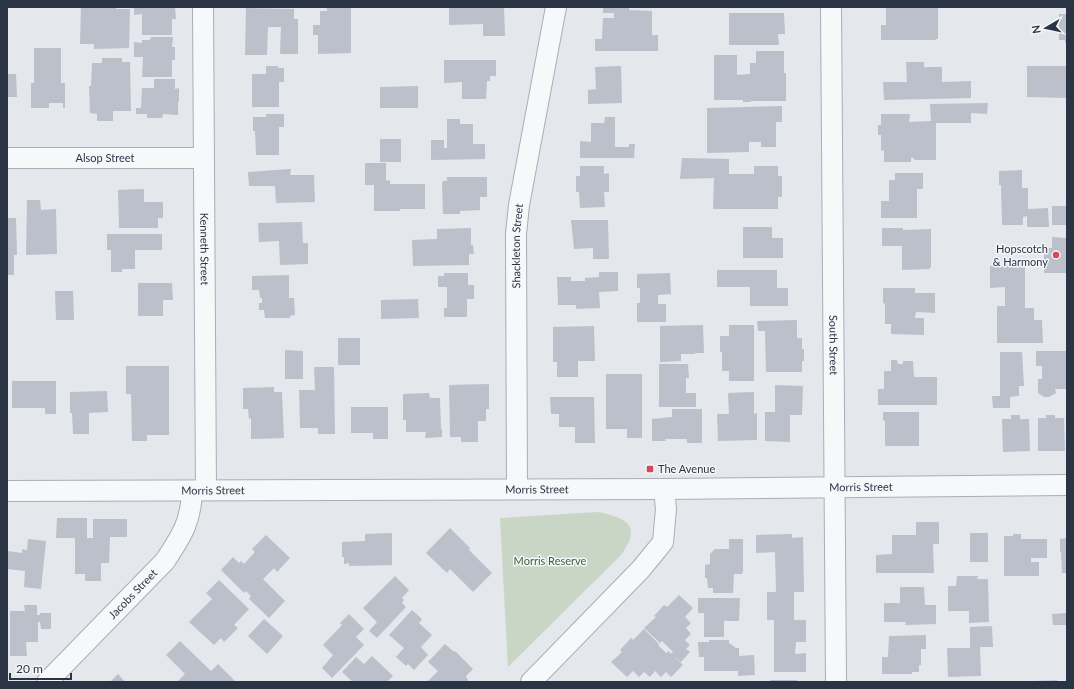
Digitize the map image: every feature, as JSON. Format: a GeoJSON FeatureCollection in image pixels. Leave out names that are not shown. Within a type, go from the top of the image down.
{"type":"FeatureCollection","features":[{"type":"Feature","properties":{"kind":"street","name":"Kenneth Street"},"geometry":{"type":"LineString","coordinates":[[199,490],[203,158],[203,7]]}},
{"type":"Feature","properties":{"kind":"street","name":"Shackleton Street"},"geometry":{"type":"LineString","coordinates":[[517,489],[516,234],[519,204],[556,7]]}},
{"type":"Feature","properties":{"kind":"street","name":"South Street"},"geometry":{"type":"LineString","coordinates":[[831,7],[836,682]]}},
{"type":"Feature","properties":{"kind":"street","name":"Alsop Street"},"geometry":{"type":"LineString","coordinates":[[7,158],[203,158]]}},
{"type":"Feature","properties":{"kind":"street","name":"Morris Street"},"geometry":{"type":"LineString","coordinates":[[7,491],[664,489],[1067,485]]}},
{"type":"Feature","properties":{"kind":"street"},"geometry":{"type":"LineString","coordinates":[[531,682],[641,568],[663,542],[666,509],[664,489]]}},
{"type":"Feature","properties":{"kind":"street","name":"Jacobs Street"},"geometry":{"type":"LineString","coordinates":[[46,682],[165,561],[180,539],[199,490]]}},
{"type":"Feature","properties":{"kind":"green space","name":"Morris Reserve"},"geometry":{"type":"Polygon","coordinates":[[[598,512],[617,517],[628,525],[631,530],[627,545],[621,555],[508,667],[500,518],[598,512]]]}},
{"type":"Feature","properties":{"kind":"building"},"geometry":{"type":"Polygon","coordinates":[[[81,7],[116,7],[116,9],[130,9],[129,48],[94,49],[94,44],[80,44],[81,7]]]}},
{"type":"Feature","properties":{"kind":"building"},"geometry":{"type":"Polygon","coordinates":[[[134,7],[175,7],[176,19],[172,19],[172,35],[142,35],[142,14],[134,15],[134,7]]]}},
{"type":"Feature","properties":{"kind":"building"},"geometry":{"type":"Polygon","coordinates":[[[327,7],[351,7],[351,53],[318,54],[318,35],[313,35],[313,25],[320,25],[320,11],[327,11],[327,7]]]}},
{"type":"Feature","properties":{"kind":"building"},"geometry":{"type":"Polygon","coordinates":[[[449,7],[504,7],[505,36],[483,36],[483,24],[449,25],[449,7]]]}},
{"type":"Feature","properties":{"kind":"building"},"geometry":{"type":"Polygon","coordinates":[[[603,7],[629,7],[629,10],[652,11],[652,35],[658,35],[658,51],[595,51],[595,39],[602,39],[603,18],[614,18],[614,13],[603,13],[603,7]]]}},
{"type":"Feature","properties":{"kind":"building"},"geometry":{"type":"Polygon","coordinates":[[[938,7],[938,39],[881,40],[881,25],[886,25],[886,8],[938,7]]]}},
{"type":"Feature","properties":{"kind":"building"},"geometry":{"type":"Polygon","coordinates":[[[246,8],[294,9],[294,19],[298,19],[298,54],[280,54],[281,27],[268,27],[267,55],[245,55],[246,8]]]}},
{"type":"Feature","properties":{"kind":"building"},"geometry":{"type":"Polygon","coordinates":[[[1066,10],[1067,43],[1065,43],[1065,40],[1059,40],[1059,14],[1066,14],[1066,10]]]}},
{"type":"Feature","properties":{"kind":"building"},"geometry":{"type":"Polygon","coordinates":[[[729,13],[784,13],[785,34],[778,34],[779,45],[729,45],[729,13]]]}},
{"type":"Feature","properties":{"kind":"building"},"geometry":{"type":"Polygon","coordinates":[[[151,37],[173,37],[172,47],[175,47],[175,60],[172,60],[172,77],[142,77],[143,57],[134,57],[134,42],[142,43],[142,40],[150,40],[151,37]]]}},
{"type":"Feature","properties":{"kind":"building"},"geometry":{"type":"Polygon","coordinates":[[[34,48],[61,48],[61,83],[65,83],[65,108],[63,108],[63,103],[49,103],[49,108],[31,108],[31,83],[34,83],[34,48]]]}},
{"type":"Feature","properties":{"kind":"building"},"geometry":{"type":"Polygon","coordinates":[[[756,51],[784,51],[786,101],[743,102],[743,100],[714,100],[714,55],[737,55],[737,75],[750,74],[750,63],[756,63],[756,51]]]}},
{"type":"Feature","properties":{"kind":"building"},"geometry":{"type":"Polygon","coordinates":[[[102,58],[122,58],[122,62],[130,62],[131,111],[113,111],[113,121],[97,121],[97,114],[90,113],[89,86],[91,86],[92,63],[102,63],[102,58]]]}},
{"type":"Feature","properties":{"kind":"building"},"geometry":{"type":"Polygon","coordinates":[[[444,60],[496,60],[496,76],[490,76],[490,81],[487,81],[486,99],[462,99],[462,82],[444,83],[444,60]]]}},
{"type":"Feature","properties":{"kind":"building"},"geometry":{"type":"Polygon","coordinates":[[[906,62],[924,62],[924,67],[942,67],[942,82],[971,81],[971,98],[884,100],[883,82],[907,82],[906,62]]]}},
{"type":"Feature","properties":{"kind":"building"},"geometry":{"type":"Polygon","coordinates":[[[266,66],[278,66],[278,68],[284,68],[284,82],[279,82],[279,107],[252,107],[252,74],[266,74],[266,66]]]}},
{"type":"Feature","properties":{"kind":"building"},"geometry":{"type":"Polygon","coordinates":[[[621,66],[622,103],[588,104],[588,90],[596,89],[595,67],[621,66]]]}},
{"type":"Feature","properties":{"kind":"building"},"geometry":{"type":"Polygon","coordinates":[[[1027,66],[1067,66],[1067,98],[1027,97],[1027,66]]]}},
{"type":"Feature","properties":{"kind":"building"},"geometry":{"type":"Polygon","coordinates":[[[7,74],[16,74],[17,97],[7,97],[7,74]]]}},
{"type":"Feature","properties":{"kind":"building"},"geometry":{"type":"Polygon","coordinates":[[[154,79],[175,79],[175,89],[179,88],[178,115],[163,114],[162,118],[147,118],[147,114],[136,114],[136,108],[141,108],[142,88],[154,88],[154,79]]]}},
{"type":"Feature","properties":{"kind":"building"},"geometry":{"type":"Polygon","coordinates":[[[418,86],[418,108],[380,108],[380,87],[418,86]]]}},
{"type":"Feature","properties":{"kind":"building"},"geometry":{"type":"Polygon","coordinates":[[[988,103],[987,114],[971,113],[971,123],[936,123],[936,160],[914,160],[914,158],[911,158],[911,162],[884,162],[884,150],[881,151],[881,135],[878,135],[878,125],[881,125],[881,114],[910,114],[909,122],[931,121],[930,104],[988,103]]]}},
{"type":"Feature","properties":{"kind":"building"},"geometry":{"type":"Polygon","coordinates":[[[782,106],[782,122],[776,122],[776,147],[761,147],[761,142],[749,142],[749,152],[707,153],[707,108],[782,106]]]}},
{"type":"Feature","properties":{"kind":"building"},"geometry":{"type":"Polygon","coordinates":[[[266,114],[284,114],[284,127],[279,127],[279,155],[256,155],[253,117],[266,117],[266,114]]]}},
{"type":"Feature","properties":{"kind":"building"},"geometry":{"type":"Polygon","coordinates":[[[605,117],[615,117],[615,147],[629,147],[629,144],[635,144],[634,158],[580,158],[580,141],[591,142],[591,123],[604,123],[605,117]]]}},
{"type":"Feature","properties":{"kind":"building"},"geometry":{"type":"Polygon","coordinates":[[[447,119],[460,119],[460,124],[473,124],[473,144],[485,144],[485,159],[431,160],[431,140],[444,140],[444,148],[447,148],[447,119]]]}},
{"type":"Feature","properties":{"kind":"building"},"geometry":{"type":"Polygon","coordinates":[[[380,139],[401,139],[401,162],[380,162],[380,139]]]}},
{"type":"Feature","properties":{"kind":"building"},"geometry":{"type":"Polygon","coordinates":[[[682,158],[729,159],[729,174],[754,174],[754,166],[778,166],[778,176],[782,176],[782,197],[778,197],[778,209],[713,209],[714,178],[680,179],[682,158]]]}},
{"type":"Feature","properties":{"kind":"building"},"geometry":{"type":"Polygon","coordinates":[[[365,163],[386,163],[386,181],[390,180],[390,184],[425,184],[425,209],[374,211],[374,185],[365,185],[365,163]]]}},
{"type":"Feature","properties":{"kind":"building"},"geometry":{"type":"Polygon","coordinates":[[[580,166],[604,166],[604,174],[609,173],[609,192],[604,192],[605,207],[580,208],[579,192],[576,192],[576,176],[580,176],[580,166]]]}},
{"type":"Feature","properties":{"kind":"building"},"geometry":{"type":"Polygon","coordinates":[[[291,169],[290,175],[314,175],[315,202],[276,203],[275,186],[249,186],[248,172],[291,169]]]}},
{"type":"Feature","properties":{"kind":"building"},"geometry":{"type":"Polygon","coordinates":[[[1022,170],[1022,188],[1028,188],[1028,209],[1048,208],[1049,227],[1027,227],[1027,216],[1023,217],[1023,225],[1002,225],[1001,185],[999,185],[999,171],[1022,170]]]}},
{"type":"Feature","properties":{"kind":"building"},"geometry":{"type":"Polygon","coordinates":[[[895,173],[923,173],[923,189],[917,189],[917,218],[881,218],[881,201],[889,201],[889,180],[895,180],[895,173]]]}},
{"type":"Feature","properties":{"kind":"building"},"geometry":{"type":"Polygon","coordinates":[[[447,177],[487,177],[487,197],[480,197],[480,210],[460,211],[460,214],[443,214],[442,183],[443,181],[447,181],[447,177]]]}},
{"type":"Feature","properties":{"kind":"building"},"geometry":{"type":"Polygon","coordinates":[[[144,189],[144,202],[163,202],[163,218],[158,218],[158,228],[119,228],[118,190],[144,189]]]}},
{"type":"Feature","properties":{"kind":"building"},"geometry":{"type":"Polygon","coordinates":[[[27,200],[40,200],[41,210],[56,209],[57,254],[26,255],[27,200]]]}},
{"type":"Feature","properties":{"kind":"building"},"geometry":{"type":"Polygon","coordinates":[[[1052,206],[1067,206],[1066,225],[1052,225],[1052,206]]]}},
{"type":"Feature","properties":{"kind":"building"},"geometry":{"type":"Polygon","coordinates":[[[7,218],[16,218],[17,255],[14,255],[14,275],[7,275],[7,218]]]}},
{"type":"Feature","properties":{"kind":"building"},"geometry":{"type":"Polygon","coordinates":[[[571,220],[608,220],[609,259],[593,259],[593,248],[574,249],[571,220]]]}},
{"type":"Feature","properties":{"kind":"building"},"geometry":{"type":"Polygon","coordinates":[[[302,222],[303,243],[308,243],[308,264],[280,265],[279,241],[259,242],[258,223],[302,222]]]}},
{"type":"Feature","properties":{"kind":"building"},"geometry":{"type":"Polygon","coordinates":[[[743,227],[772,227],[772,238],[783,238],[783,258],[743,258],[743,227]]]}},
{"type":"Feature","properties":{"kind":"building"},"geometry":{"type":"Polygon","coordinates":[[[471,228],[471,245],[473,245],[474,254],[469,254],[469,265],[413,266],[412,240],[437,239],[437,229],[471,228]]]}},
{"type":"Feature","properties":{"kind":"building"},"geometry":{"type":"Polygon","coordinates":[[[882,228],[903,228],[903,230],[931,229],[930,269],[902,270],[902,246],[882,246],[882,228]]]}},
{"type":"Feature","properties":{"kind":"building"},"geometry":{"type":"Polygon","coordinates":[[[107,234],[162,234],[162,250],[135,250],[135,269],[122,269],[122,272],[111,272],[111,250],[107,250],[107,234]]]}},
{"type":"Feature","properties":{"kind":"building","name":"Hopscotch & Harmony"},"geometry":{"type":"Polygon","coordinates":[[[1052,237],[1067,238],[1067,273],[1044,273],[1044,248],[1052,248],[1052,237]]]}},
{"type":"Feature","properties":{"kind":"building"},"geometry":{"type":"Polygon","coordinates":[[[990,266],[1025,266],[1025,308],[1034,308],[1034,320],[1042,320],[1043,343],[997,343],[997,306],[1005,306],[1005,287],[990,288],[990,266]]]}},
{"type":"Feature","properties":{"kind":"building"},"geometry":{"type":"Polygon","coordinates":[[[717,270],[777,270],[777,288],[788,288],[788,306],[750,306],[750,287],[717,287],[717,270]]]}},
{"type":"Feature","properties":{"kind":"building"},"geometry":{"type":"Polygon","coordinates":[[[599,272],[618,272],[618,291],[599,292],[600,308],[576,309],[576,305],[558,305],[557,277],[571,277],[571,281],[585,281],[585,278],[599,277],[599,272]]]}},
{"type":"Feature","properties":{"kind":"building"},"geometry":{"type":"Polygon","coordinates":[[[444,273],[468,273],[468,285],[474,285],[474,299],[467,299],[467,317],[444,317],[444,308],[447,308],[447,287],[438,287],[438,276],[444,276],[444,273]]]}},
{"type":"Feature","properties":{"kind":"building"},"geometry":{"type":"Polygon","coordinates":[[[670,273],[671,294],[658,295],[658,304],[666,304],[666,322],[637,322],[637,303],[640,303],[640,288],[637,288],[637,274],[670,273]]]}},
{"type":"Feature","properties":{"kind":"building"},"geometry":{"type":"Polygon","coordinates":[[[289,275],[289,298],[294,298],[295,315],[290,316],[290,318],[265,318],[264,310],[259,310],[259,303],[262,303],[262,298],[260,298],[259,290],[252,290],[252,276],[289,275]]]}},
{"type":"Feature","properties":{"kind":"building"},"geometry":{"type":"Polygon","coordinates":[[[138,283],[172,283],[173,300],[163,300],[163,316],[138,316],[138,283]]]}},
{"type":"Feature","properties":{"kind":"building"},"geometry":{"type":"Polygon","coordinates":[[[883,288],[915,288],[915,293],[935,293],[935,313],[916,312],[915,318],[924,318],[924,335],[891,334],[891,324],[885,324],[883,288]]]}},
{"type":"Feature","properties":{"kind":"building"},"geometry":{"type":"Polygon","coordinates":[[[55,291],[73,291],[74,320],[56,320],[55,291]]]}},
{"type":"Feature","properties":{"kind":"building"},"geometry":{"type":"Polygon","coordinates":[[[418,299],[419,318],[381,319],[381,300],[418,299]]]}},
{"type":"Feature","properties":{"kind":"building"},"geometry":{"type":"Polygon","coordinates":[[[797,320],[797,338],[802,338],[802,349],[804,349],[802,372],[766,372],[765,331],[758,331],[757,321],[797,320]]]}},
{"type":"Feature","properties":{"kind":"building"},"geometry":{"type":"Polygon","coordinates":[[[703,325],[704,353],[681,354],[681,361],[660,362],[660,326],[703,325]]]}},
{"type":"Feature","properties":{"kind":"building"},"geometry":{"type":"Polygon","coordinates":[[[729,325],[754,325],[754,381],[729,381],[729,371],[722,371],[720,336],[729,336],[729,325]]]}},
{"type":"Feature","properties":{"kind":"building"},"geometry":{"type":"Polygon","coordinates":[[[594,326],[595,361],[578,361],[578,377],[557,377],[557,362],[553,362],[553,327],[594,326]]]}},
{"type":"Feature","properties":{"kind":"building"},"geometry":{"type":"Polygon","coordinates":[[[338,338],[360,338],[360,365],[338,365],[338,338]]]}},
{"type":"Feature","properties":{"kind":"building"},"geometry":{"type":"Polygon","coordinates":[[[285,350],[303,351],[303,379],[285,379],[285,350]]]}},
{"type":"Feature","properties":{"kind":"building"},"geometry":{"type":"Polygon","coordinates":[[[1036,351],[1067,351],[1067,389],[1055,389],[1056,393],[1049,397],[1044,397],[1038,393],[1038,379],[1042,379],[1042,366],[1036,366],[1036,351]]]}},
{"type":"Feature","properties":{"kind":"building"},"geometry":{"type":"Polygon","coordinates":[[[1000,352],[1022,352],[1024,386],[1019,386],[1019,396],[1010,397],[1010,408],[993,408],[992,396],[1000,396],[1000,352]]]}},
{"type":"Feature","properties":{"kind":"building"},"geometry":{"type":"Polygon","coordinates":[[[891,360],[897,360],[898,364],[903,364],[903,361],[913,361],[914,377],[937,377],[937,405],[878,405],[878,389],[884,389],[884,371],[891,371],[891,360]]]}},
{"type":"Feature","properties":{"kind":"building"},"geometry":{"type":"Polygon","coordinates":[[[659,364],[688,364],[689,378],[686,378],[686,393],[696,393],[696,407],[659,407],[659,364]]]}},
{"type":"Feature","properties":{"kind":"building"},"geometry":{"type":"Polygon","coordinates":[[[126,366],[169,366],[169,435],[147,435],[147,441],[132,441],[131,394],[126,394],[126,366]]]}},
{"type":"Feature","properties":{"kind":"building"},"geometry":{"type":"Polygon","coordinates":[[[314,367],[334,367],[335,434],[318,434],[318,428],[300,428],[299,390],[315,390],[314,367]]]}},
{"type":"Feature","properties":{"kind":"building"},"geometry":{"type":"Polygon","coordinates":[[[606,374],[642,374],[642,438],[627,438],[627,429],[606,429],[606,374]]]}},
{"type":"Feature","properties":{"kind":"building"},"geometry":{"type":"Polygon","coordinates":[[[12,381],[56,381],[56,414],[45,414],[45,408],[12,408],[12,381]]]}},
{"type":"Feature","properties":{"kind":"building"},"geometry":{"type":"Polygon","coordinates":[[[489,384],[489,409],[486,409],[486,421],[478,421],[478,442],[461,442],[461,437],[450,437],[449,385],[489,384]]]}},
{"type":"Feature","properties":{"kind":"building"},"geometry":{"type":"Polygon","coordinates":[[[775,385],[803,386],[802,415],[790,415],[790,442],[765,441],[765,412],[775,412],[775,385]]]}},
{"type":"Feature","properties":{"kind":"building"},"geometry":{"type":"Polygon","coordinates":[[[274,387],[274,392],[282,392],[284,438],[251,439],[251,418],[249,419],[248,409],[243,409],[243,388],[274,387]]]}},
{"type":"Feature","properties":{"kind":"building"},"geometry":{"type":"Polygon","coordinates":[[[107,391],[108,412],[89,413],[89,434],[73,434],[72,413],[70,413],[70,392],[107,391]]]}},
{"type":"Feature","properties":{"kind":"building"},"geometry":{"type":"Polygon","coordinates":[[[754,392],[754,414],[757,413],[757,440],[718,441],[717,414],[729,414],[728,393],[754,392]]]}},
{"type":"Feature","properties":{"kind":"building"},"geometry":{"type":"Polygon","coordinates":[[[429,393],[430,398],[440,398],[442,437],[425,438],[426,432],[406,432],[406,420],[403,420],[403,394],[429,393]]]}},
{"type":"Feature","properties":{"kind":"building"},"geometry":{"type":"Polygon","coordinates":[[[550,397],[594,397],[595,443],[575,443],[575,427],[559,427],[559,414],[551,414],[550,397]]]}},
{"type":"Feature","properties":{"kind":"building"},"geometry":{"type":"Polygon","coordinates":[[[351,407],[388,407],[388,439],[373,439],[373,433],[351,433],[351,407]]]}},
{"type":"Feature","properties":{"kind":"building"},"geometry":{"type":"Polygon","coordinates":[[[672,409],[702,409],[702,443],[687,443],[687,439],[665,439],[666,441],[652,441],[652,419],[672,417],[672,409]]]}},
{"type":"Feature","properties":{"kind":"building"},"geometry":{"type":"Polygon","coordinates":[[[883,412],[919,412],[919,446],[885,446],[885,421],[883,420],[883,412]]]}},
{"type":"Feature","properties":{"kind":"building"},"geometry":{"type":"Polygon","coordinates":[[[1011,415],[1020,415],[1020,419],[1029,419],[1030,451],[1003,452],[1002,419],[1011,419],[1011,415]]]}},
{"type":"Feature","properties":{"kind":"building"},"geometry":{"type":"Polygon","coordinates":[[[1046,415],[1055,415],[1055,418],[1064,418],[1065,451],[1038,451],[1038,418],[1046,418],[1046,415]]]}},
{"type":"Feature","properties":{"kind":"building"},"geometry":{"type":"Polygon","coordinates":[[[57,518],[87,518],[87,538],[93,538],[93,519],[127,519],[127,537],[110,537],[109,563],[101,563],[101,581],[85,581],[85,574],[75,574],[75,538],[56,538],[57,518]]]}},
{"type":"Feature","properties":{"kind":"building"},"geometry":{"type":"Polygon","coordinates":[[[916,522],[939,522],[939,544],[933,544],[934,573],[876,573],[876,555],[892,554],[892,535],[916,535],[916,522]]]}},
{"type":"Feature","properties":{"kind":"building"},"geometry":{"type":"Polygon","coordinates":[[[450,528],[492,573],[473,592],[450,569],[447,573],[426,553],[450,528]]]}},
{"type":"Feature","properties":{"kind":"building"},"geometry":{"type":"Polygon","coordinates":[[[392,533],[392,565],[349,566],[349,563],[344,564],[344,557],[342,557],[342,542],[365,541],[365,534],[392,533]]]}},
{"type":"Feature","properties":{"kind":"building"},"geometry":{"type":"Polygon","coordinates":[[[970,533],[988,533],[988,562],[970,562],[970,533]]]}},
{"type":"Feature","properties":{"kind":"building"},"geometry":{"type":"Polygon","coordinates":[[[792,534],[792,538],[803,537],[804,592],[794,592],[794,620],[806,620],[806,642],[796,642],[795,654],[806,653],[806,672],[774,672],[774,620],[767,620],[767,592],[776,592],[775,552],[756,553],[756,535],[792,534]]]}},
{"type":"Feature","properties":{"kind":"building"},"geometry":{"type":"Polygon","coordinates":[[[1013,534],[1021,534],[1021,539],[1047,539],[1047,558],[1031,558],[1031,562],[1039,562],[1039,576],[1004,576],[1004,536],[1013,536],[1013,534]]]}},
{"type":"Feature","properties":{"kind":"building"},"geometry":{"type":"Polygon","coordinates":[[[266,535],[290,558],[277,572],[274,568],[263,579],[285,601],[269,618],[249,599],[251,596],[246,591],[244,593],[221,570],[233,557],[239,563],[241,561],[244,564],[255,552],[252,549],[266,535]]]}},
{"type":"Feature","properties":{"kind":"building"},"geometry":{"type":"Polygon","coordinates":[[[1067,538],[1067,573],[1062,573],[1060,539],[1067,538]]]}},
{"type":"Feature","properties":{"kind":"building"},"geometry":{"type":"Polygon","coordinates":[[[28,539],[46,541],[41,589],[24,587],[25,571],[7,569],[7,551],[22,553],[22,549],[27,550],[28,539]]]}},
{"type":"Feature","properties":{"kind":"building"},"geometry":{"type":"Polygon","coordinates":[[[729,539],[743,539],[743,571],[742,574],[734,574],[733,593],[713,593],[713,588],[708,588],[707,578],[705,578],[705,565],[710,564],[710,554],[715,549],[729,549],[729,539]]]}},
{"type":"Feature","properties":{"kind":"building"},"geometry":{"type":"Polygon","coordinates":[[[395,576],[409,590],[402,598],[404,600],[402,603],[406,607],[377,638],[369,631],[377,622],[363,608],[395,576]]]}},
{"type":"Feature","properties":{"kind":"building"},"geometry":{"type":"Polygon","coordinates":[[[957,576],[978,576],[977,579],[988,579],[989,622],[969,623],[969,611],[948,611],[948,586],[956,586],[957,576]]]}},
{"type":"Feature","properties":{"kind":"building"},"geometry":{"type":"Polygon","coordinates":[[[219,580],[249,609],[234,625],[238,628],[224,642],[221,638],[214,645],[189,622],[212,599],[206,593],[219,580]]]}},
{"type":"Feature","properties":{"kind":"building"},"geometry":{"type":"Polygon","coordinates":[[[900,587],[924,587],[925,605],[936,605],[936,624],[905,625],[906,622],[884,622],[884,603],[900,603],[900,587]]]}},
{"type":"Feature","properties":{"kind":"building"},"geometry":{"type":"Polygon","coordinates":[[[679,595],[693,608],[685,617],[691,623],[686,628],[691,634],[685,640],[690,645],[686,649],[690,652],[681,662],[674,656],[683,665],[671,677],[666,672],[661,677],[655,671],[650,677],[644,672],[639,677],[633,671],[627,677],[611,662],[622,652],[620,650],[631,638],[633,640],[644,629],[666,653],[669,651],[671,654],[673,652],[662,641],[660,643],[644,628],[656,617],[654,616],[664,605],[667,607],[679,595]]]}},
{"type":"Feature","properties":{"kind":"building"},"geometry":{"type":"Polygon","coordinates":[[[698,598],[740,598],[739,621],[724,621],[724,637],[704,637],[704,613],[698,613],[698,598]]]}},
{"type":"Feature","properties":{"kind":"building"},"geometry":{"type":"Polygon","coordinates":[[[24,605],[37,605],[37,615],[40,615],[40,613],[51,613],[51,629],[41,629],[40,622],[38,622],[38,642],[26,642],[27,656],[10,656],[10,611],[25,611],[24,605]]]}},
{"type":"Feature","properties":{"kind":"building"},"geometry":{"type":"Polygon","coordinates":[[[412,610],[422,619],[419,623],[432,635],[421,647],[428,655],[414,670],[408,664],[406,666],[396,657],[404,648],[389,635],[412,610]]]}},
{"type":"Feature","properties":{"kind":"building"},"geometry":{"type":"Polygon","coordinates":[[[1067,613],[1067,625],[1053,625],[1052,614],[1067,613]]]}},
{"type":"Feature","properties":{"kind":"building"},"geometry":{"type":"Polygon","coordinates":[[[349,614],[364,629],[356,637],[364,645],[332,678],[322,668],[333,655],[323,645],[342,625],[340,623],[349,614]]]}},
{"type":"Feature","properties":{"kind":"building"},"geometry":{"type":"Polygon","coordinates":[[[264,619],[283,636],[267,654],[248,636],[264,619]]]}},
{"type":"Feature","properties":{"kind":"building"},"geometry":{"type":"Polygon","coordinates":[[[992,626],[993,647],[980,647],[981,676],[948,677],[947,648],[970,648],[970,627],[992,626]]]}},
{"type":"Feature","properties":{"kind":"building"},"geometry":{"type":"Polygon","coordinates":[[[926,635],[926,649],[921,649],[921,665],[919,665],[919,672],[912,672],[912,674],[882,674],[882,657],[888,657],[889,636],[926,635]]]}},
{"type":"Feature","properties":{"kind":"building"},"geometry":{"type":"Polygon","coordinates":[[[709,640],[729,640],[729,643],[736,648],[739,648],[739,656],[754,655],[755,675],[738,676],[738,671],[704,671],[704,657],[699,657],[698,642],[709,642],[709,640]]]}},
{"type":"Feature","properties":{"kind":"building"},"geometry":{"type":"Polygon","coordinates":[[[180,641],[211,671],[218,664],[236,682],[177,682],[185,674],[166,655],[180,641]]]}},
{"type":"Feature","properties":{"kind":"building"},"geometry":{"type":"Polygon","coordinates":[[[445,644],[454,652],[455,651],[473,669],[466,676],[468,680],[467,682],[427,682],[438,671],[428,662],[445,644]]]}},
{"type":"Feature","properties":{"kind":"building"},"geometry":{"type":"Polygon","coordinates":[[[372,656],[393,676],[387,682],[353,682],[342,672],[356,657],[364,664],[372,656]]]}},
{"type":"Feature","properties":{"kind":"building"},"geometry":{"type":"Polygon","coordinates":[[[118,674],[125,682],[110,682],[118,674]]]}},
{"type":"Feature","properties":{"kind":"building"},"geometry":{"type":"Polygon","coordinates":[[[770,680],[797,680],[797,682],[770,682],[770,680]]]}},
{"type":"Feature","properties":{"kind":"building"},"geometry":{"type":"Polygon","coordinates":[[[1057,680],[1057,682],[1033,682],[1033,681],[1057,680]]]}},
{"type":"Feature","properties":{"kind":"place","name":"Hopscotch & Harmony"},"geometry":{"type":"Point","coordinates":[1056,255]}},
{"type":"Feature","properties":{"kind":"place","name":"The Avenue"},"geometry":{"type":"Point","coordinates":[650,469]}}]}
